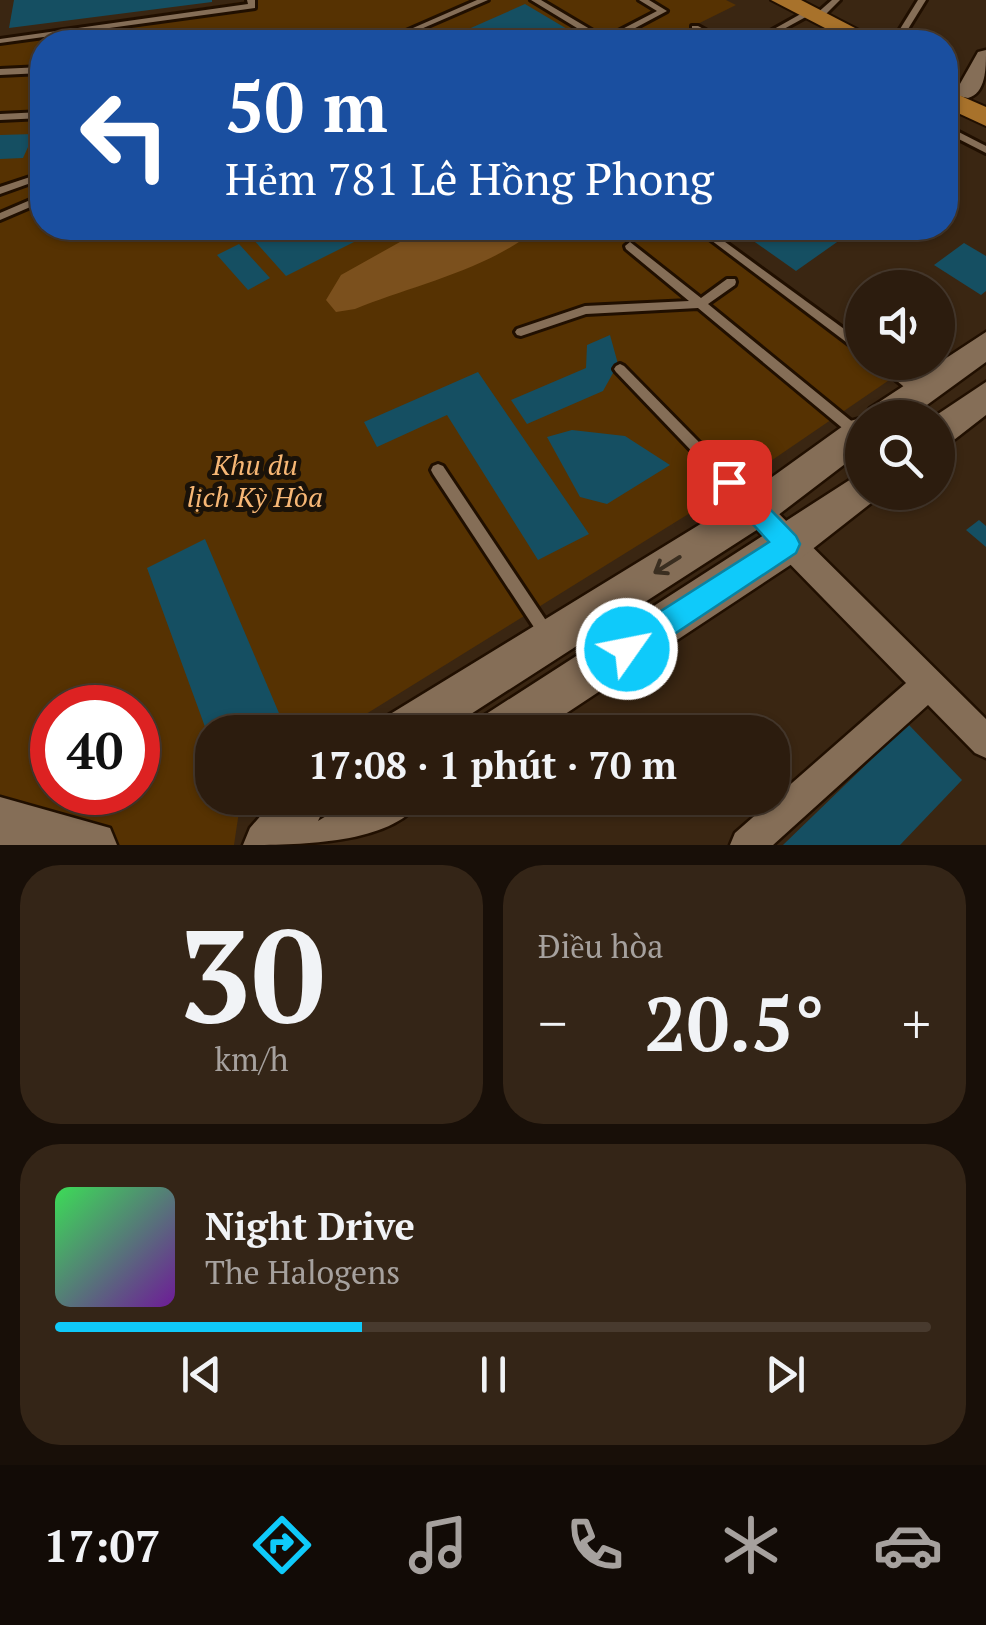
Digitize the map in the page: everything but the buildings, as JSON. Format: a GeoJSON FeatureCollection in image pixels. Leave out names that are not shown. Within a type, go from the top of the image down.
{"type":"FeatureCollection","features":[{"type":"Feature","properties":{"kind":"main road"},"geometry":{"type":"LineString","coordinates":[[754,0],[808,10],[847,30]]}},
{"type":"Feature","properties":{"kind":"main road"},"geometry":{"type":"LineString","coordinates":[[808,10],[826,30]]}},
{"type":"Feature","properties":{"kind":"main road"},"geometry":{"type":"LineString","coordinates":[[961,92],[986,118]]}},
{"type":"Feature","properties":{"kind":"street"},"geometry":{"type":"LineString","coordinates":[[961,92],[986,57]]}},
{"type":"Feature","properties":{"kind":"street"},"geometry":{"type":"LineString","coordinates":[[907,400],[986,344]]}},
{"type":"Feature","properties":{"kind":"street"},"geometry":{"type":"LineString","coordinates":[[955,419],[986,396]]}},
{"type":"Feature","properties":{"kind":"street"},"geometry":{"type":"LineString","coordinates":[[430,715],[756,510],[845,444]]}},
{"type":"Feature","properties":{"kind":"street"},"geometry":{"type":"LineString","coordinates":[[525,715],[787,544],[845,501]]}},
{"type":"Feature","properties":{"kind":"street"},"geometry":{"type":"LineString","coordinates":[[756,510],[986,742]]}},
{"type":"Feature","properties":{"kind":"street"},"geometry":{"type":"LineString","coordinates":[[747,845],[928,685]]}},
{"type":"Feature","properties":{"kind":"street"},"geometry":{"type":"LineString","coordinates":[[267,845],[292,815]]}},
{"type":"Feature","properties":{"kind":"street"},"geometry":{"type":"LineString","coordinates":[[323,845],[372,815]]}},
{"type":"Feature","properties":{"kind":"street"},"geometry":{"type":"LineString","coordinates":[[0,822],[93,845]]}},
{"type":"Feature","properties":{"kind":"lane"},"geometry":{"type":"LineString","coordinates":[[79,30],[252,6],[251,0]]}},
{"type":"Feature","properties":{"kind":"lane"},"geometry":{"type":"LineString","coordinates":[[413,30],[484,0]]}},
{"type":"Feature","properties":{"kind":"lane"},"geometry":{"type":"LineString","coordinates":[[535,0],[585,30]]}},
{"type":"Feature","properties":{"kind":"lane"},"geometry":{"type":"LineString","coordinates":[[624,30],[663,10],[643,0]]}},
{"type":"Feature","properties":{"kind":"lane"},"geometry":{"type":"LineString","coordinates":[[903,30],[922,0]]}},
{"type":"Feature","properties":{"kind":"lane"},"geometry":{"type":"LineString","coordinates":[[776,30],[808,10]]}},
{"type":"Feature","properties":{"kind":"lane"},"geometry":{"type":"LineString","coordinates":[[695,28],[699,30]]}},
{"type":"Feature","properties":{"kind":"lane"},"geometry":{"type":"LineString","coordinates":[[0,41],[30,37]]}},
{"type":"Feature","properties":{"kind":"lane"},"geometry":{"type":"LineString","coordinates":[[0,72],[30,71]]}},
{"type":"Feature","properties":{"kind":"lane"},"geometry":{"type":"LineString","coordinates":[[0,118],[30,116]]}},
{"type":"Feature","properties":{"kind":"lane"},"geometry":{"type":"LineString","coordinates":[[958,135],[986,150]]}},
{"type":"Feature","properties":{"kind":"lane"},"geometry":{"type":"LineString","coordinates":[[0,191],[30,180]]}},
{"type":"Feature","properties":{"kind":"lane"},"geometry":{"type":"LineString","coordinates":[[0,217],[30,203]]}},
{"type":"Feature","properties":{"kind":"lane"},"geometry":{"type":"LineString","coordinates":[[716,240],[845,335]]}},
{"type":"Feature","properties":{"kind":"lane"},"geometry":{"type":"LineString","coordinates":[[630,246],[845,412]]}},
{"type":"Feature","properties":{"kind":"lane"},"geometry":{"type":"LineString","coordinates":[[520,332],[586,310],[701,304],[732,282]]}},
{"type":"Feature","properties":{"kind":"lane"},"geometry":{"type":"LineString","coordinates":[[620,369],[756,510]]}},
{"type":"Feature","properties":{"kind":"lane"},"geometry":{"type":"LineString","coordinates":[[903,380],[918,392]]}},
{"type":"Feature","properties":{"kind":"lane"},"geometry":{"type":"LineString","coordinates":[[438,470],[550,638]]}},
{"type":"Feature","properties":{"kind":"green space","name":"Khu du lịch Kỳ Hòa"},"geometry":{"type":"Polygon","coordinates":[[[255,0],[726,0],[736,5],[685,30],[48,30],[255,0]]]}},
{"type":"Feature","properties":{"kind":"green space","name":"Khu du lịch Kỳ Hòa"},"geometry":{"type":"Polygon","coordinates":[[[30,33],[30,240],[718,240],[845,332],[845,380],[889,380],[860,400],[845,400],[845,410],[740,482],[364,715],[195,715],[195,815],[238,815],[234,845],[0,845],[0,37],[30,33]]]}},
{"type":"Feature","properties":{"kind":"shaded area"},"geometry":{"type":"Polygon","coordinates":[[[404,240],[522,240],[450,275],[355,309],[336,312],[326,300],[341,275],[404,240]]]}},
{"type":"Feature","properties":{"kind":"route"},"geometry":{"type":"LineString","coordinates":[[627,649],[787,544],[729,482]]}}]}
